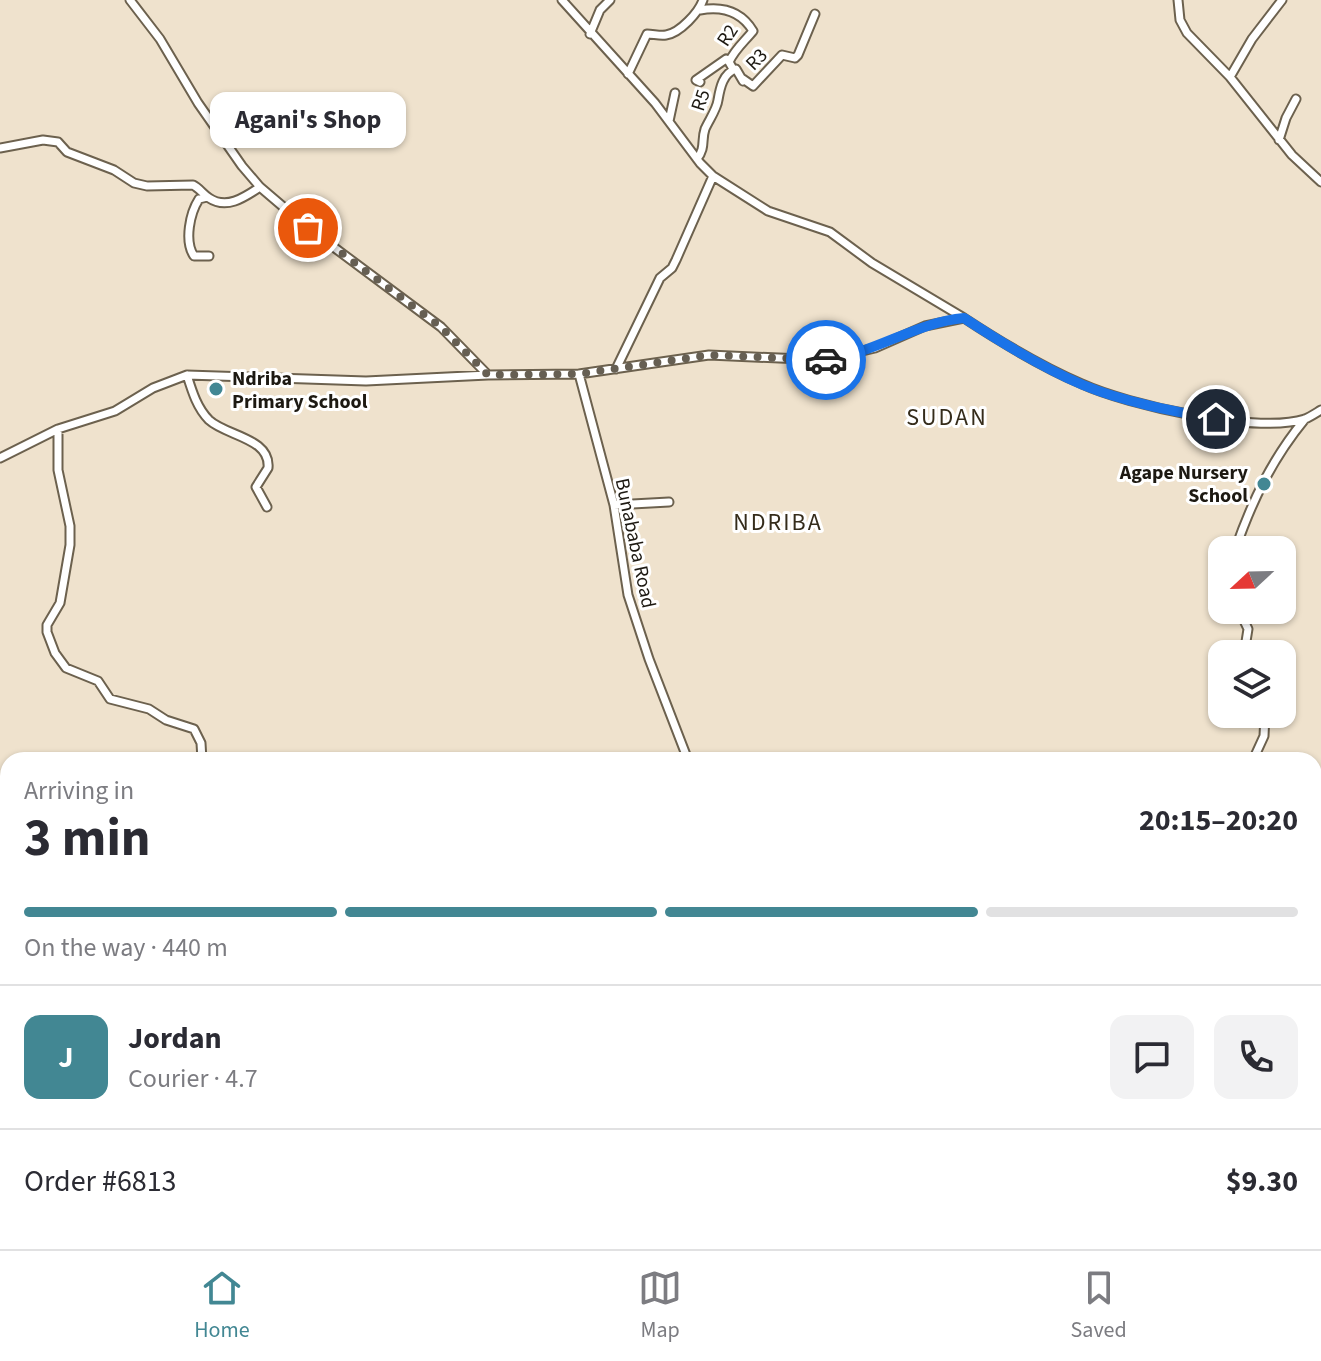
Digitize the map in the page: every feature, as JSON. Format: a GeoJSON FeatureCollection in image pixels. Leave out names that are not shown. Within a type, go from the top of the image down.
{"type":"FeatureCollection","features":[{"type":"Feature","properties":{"kind":"street"},"geometry":{"type":"LineString","coordinates":[[130,0],[160,39],[198,103],[260,187],[308,228],[441,327],[488,375]]}},
{"type":"Feature","properties":{"kind":"street"},"geometry":{"type":"LineString","coordinates":[[562,0],[669,121],[713,176],[768,211],[830,232],[872,263],[1017,352],[1085,386],[1115,396],[1238,422],[1280,423],[1305,419],[1321,410]]}},
{"type":"Feature","properties":{"kind":"street"},"geometry":{"type":"LineString","coordinates":[[590,34],[600,10],[610,0]]}},
{"type":"Feature","properties":{"kind":"street"},"geometry":{"type":"LineString","coordinates":[[628,74],[647,34],[675,32],[700,10],[703,0]]}},
{"type":"Feature","properties":{"kind":"street"},"geometry":{"type":"LineString","coordinates":[[1178,0],[1183,27],[1230,77],[1279,140],[1321,182]]}},
{"type":"Feature","properties":{"kind":"street"},"geometry":{"type":"LineString","coordinates":[[1230,77],[1252,39],[1282,0]]}},
{"type":"Feature","properties":{"kind":"street","name":"R2"},"geometry":{"type":"LineString","coordinates":[[700,10],[712,7],[736,13],[753,31],[744,44],[734,49],[731,66]]}},
{"type":"Feature","properties":{"kind":"street","name":"R3"},"geometry":{"type":"LineString","coordinates":[[731,66],[753,86],[782,55],[795,58],[798,55],[815,14]]}},
{"type":"Feature","properties":{"kind":"street"},"geometry":{"type":"LineString","coordinates":[[700,82],[696,80],[726,59],[731,66]]}},
{"type":"Feature","properties":{"kind":"street","name":"R5"},"geometry":{"type":"LineString","coordinates":[[697,159],[703,150],[704,132],[719,99],[718,92],[731,66]]}},
{"type":"Feature","properties":{"kind":"street"},"geometry":{"type":"LineString","coordinates":[[669,121],[675,93]]}},
{"type":"Feature","properties":{"kind":"street"},"geometry":{"type":"LineString","coordinates":[[1279,140],[1296,99]]}},
{"type":"Feature","properties":{"kind":"street"},"geometry":{"type":"LineString","coordinates":[[0,148],[43,140],[58,142],[67,152],[114,170],[134,183],[147,186],[193,185],[207,197],[224,203],[260,187]]}},
{"type":"Feature","properties":{"kind":"street"},"geometry":{"type":"LineString","coordinates":[[616,369],[660,278],[672,268],[713,176]]}},
{"type":"Feature","properties":{"kind":"street"},"geometry":{"type":"LineString","coordinates":[[207,197],[199,199],[193,209],[190,245],[194,256],[209,256]]}},
{"type":"Feature","properties":{"kind":"street"},"geometry":{"type":"LineString","coordinates":[[0,458],[58,429],[103,416],[153,388],[187,375],[366,381],[579,374],[709,355],[804,360],[846,357],[925,326],[964,318]]}},
{"type":"Feature","properties":{"kind":"street","name":"Bunababa Road"},"geometry":{"type":"LineString","coordinates":[[579,374],[614,505],[628,595],[685,752]]}},
{"type":"Feature","properties":{"kind":"street"},"geometry":{"type":"LineString","coordinates":[[187,375],[195,400],[211,421],[231,434],[252,441],[265,454],[268,468],[256,487],[267,507]]}},
{"type":"Feature","properties":{"kind":"street"},"geometry":{"type":"LineString","coordinates":[[1240,536],[1269,469],[1305,419]]}},
{"type":"Feature","properties":{"kind":"street"},"geometry":{"type":"LineString","coordinates":[[58,429],[58,470],[70,535],[60,603],[47,625],[50,642],[66,668],[98,681],[110,699],[149,709],[166,720],[194,729],[202,752]]}},
{"type":"Feature","properties":{"kind":"street"},"geometry":{"type":"LineString","coordinates":[[614,505],[669,502]]}},
{"type":"Feature","properties":{"kind":"street"},"geometry":{"type":"LineString","coordinates":[[1257,752],[1264,728]]}},
{"type":"Feature","properties":{"kind":"way so far"},"geometry":{"type":"LineString","coordinates":[[308,228],[441,327],[488,375],[579,374],[709,355],[826,360]]}},
{"type":"Feature","properties":{"kind":"place","name":"Agani's Shop"},"geometry":{"type":"Point","coordinates":[308,228]}},
{"type":"Feature","properties":{"kind":"place","name":"Ndriba Primary School"},"geometry":{"type":"Point","coordinates":[216,389]}},
{"type":"Feature","properties":{"kind":"place","name":"Agape Nursery School"},"geometry":{"type":"Point","coordinates":[1264,484]}},
{"type":"Feature","properties":{"kind":"district","name":"SUDAN"},"geometry":{"type":"Point","coordinates":[947,417]}},
{"type":"Feature","properties":{"kind":"district","name":"NDRIBA"},"geometry":{"type":"Point","coordinates":[778,522]}},
{"type":"Feature","properties":{"kind":"route"},"geometry":{"type":"LineString","coordinates":[[826,360],[875,348],[925,326],[964,318],[1017,352],[1085,386],[1216,419]]}}]}
